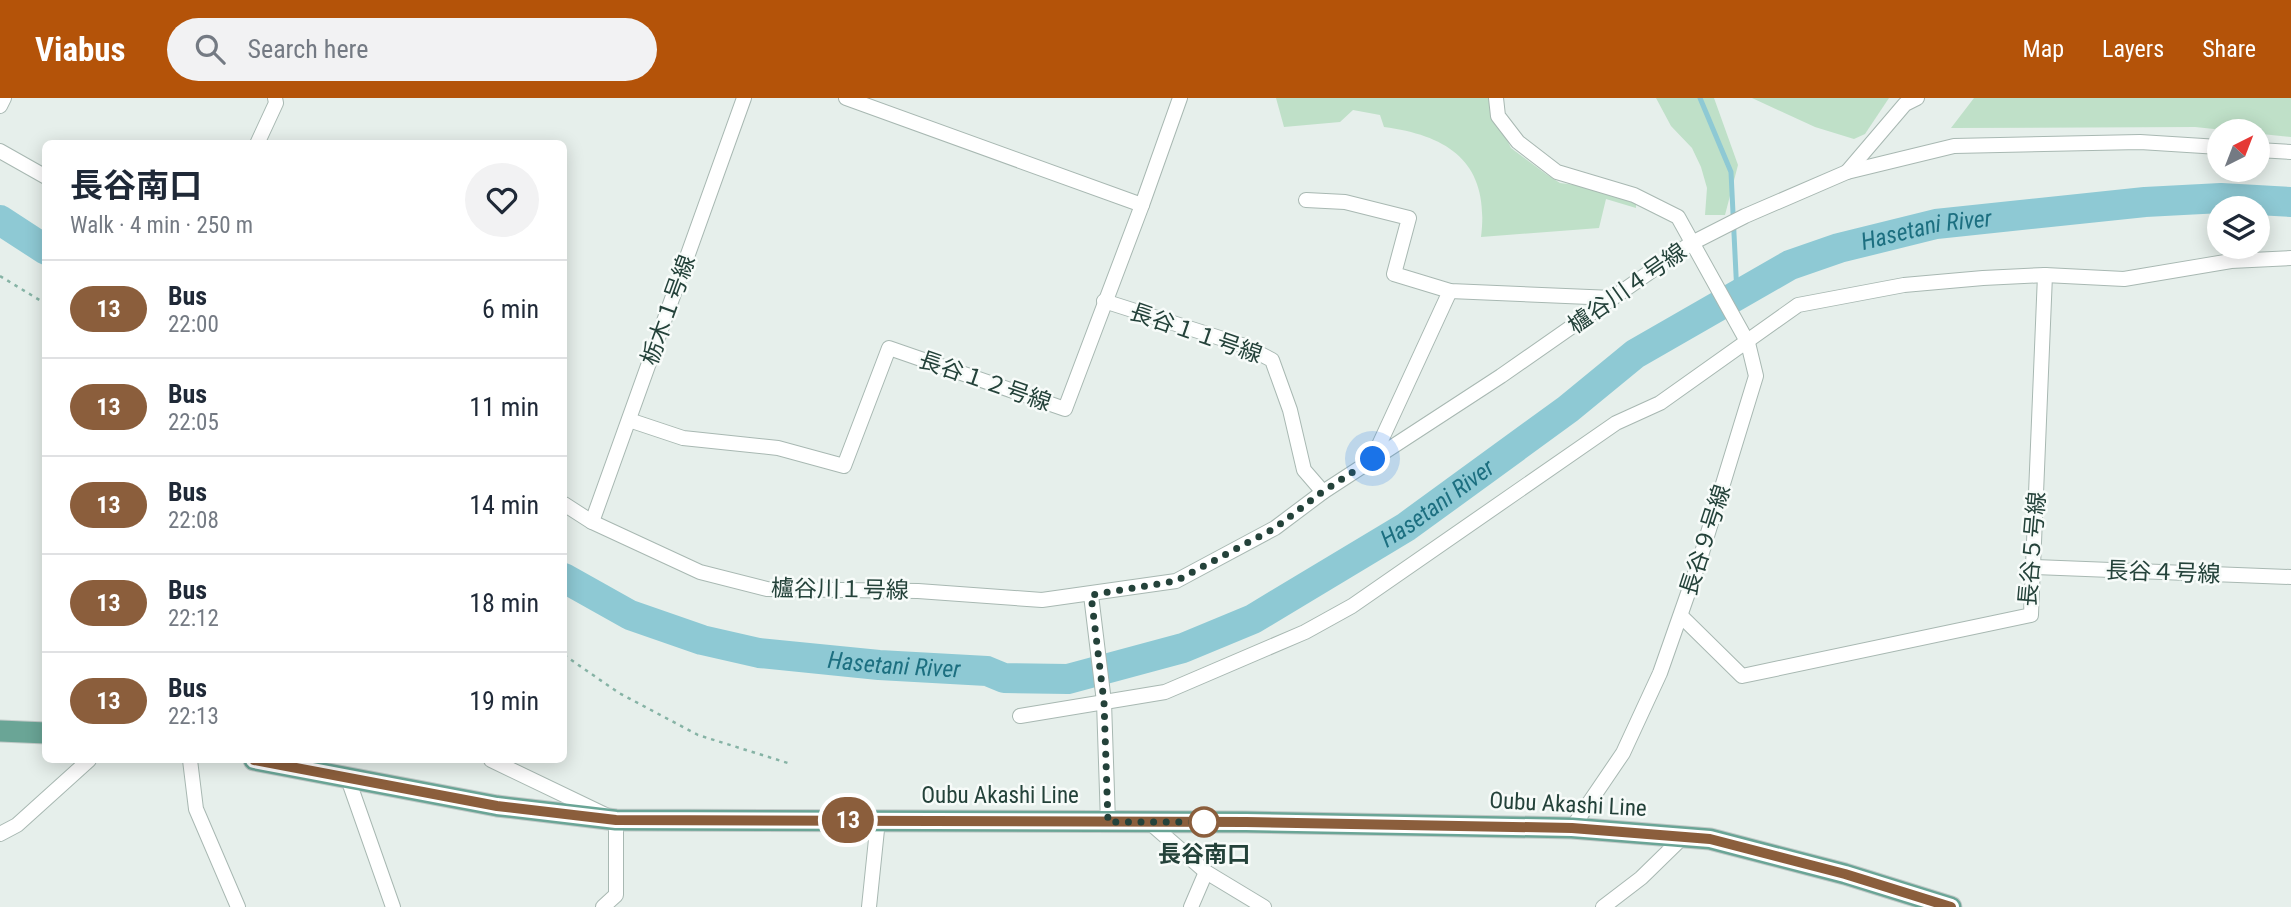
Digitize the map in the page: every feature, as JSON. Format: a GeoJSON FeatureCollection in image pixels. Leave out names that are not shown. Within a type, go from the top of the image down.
{"type":"FeatureCollection","features":[{"type":"Feature","properties":{"kind":"main road"},"geometry":{"type":"LineString","coordinates":[[0,731],[42,733]]}},
{"type":"Feature","properties":{"kind":"main road","name":"Oubu Akashi Line"},"geometry":{"type":"LineString","coordinates":[[269,763],[497,806],[616,820],[1149,822],[1572,828],[1710,839],[1833,871],[1951,907]]}},
{"type":"Feature","properties":{"kind":"street"},"geometry":{"type":"LineString","coordinates":[[0,106],[4,98]]}},
{"type":"Feature","properties":{"kind":"street"},"geometry":{"type":"LineString","coordinates":[[259,140],[276,103],[275,98]]}},
{"type":"Feature","properties":{"kind":"street","name":"栃木１号線"},"geometry":{"type":"LineString","coordinates":[[592,522],[744,98]]}},
{"type":"Feature","properties":{"kind":"street"},"geometry":{"type":"LineString","coordinates":[[846,98],[1142,205]]}},
{"type":"Feature","properties":{"kind":"street","name":"長谷１２号線"},"geometry":{"type":"LineString","coordinates":[[629,420],[683,438],[778,448],[844,466],[889,348],[1065,409],[1180,98]]}},
{"type":"Feature","properties":{"kind":"street","name":"長谷９号線"},"geometry":{"type":"LineString","coordinates":[[1496,98],[1497,116],[1518,142],[1557,172],[1633,195],[1678,218],[1690,244],[1748,343],[1756,376],[1681,616],[1660,673],[1623,753],[1572,828]]}},
{"type":"Feature","properties":{"kind":"street"},"geometry":{"type":"LineString","coordinates":[[1847,172],[1905,104],[1917,98]]}},
{"type":"Feature","properties":{"kind":"street","name":"櫨谷川４号線"},"geometry":{"type":"LineString","coordinates":[[1091,595],[1176,581],[1275,528],[1322,492],[1501,376],[1690,244],[1745,216],[1847,172],[1954,146],[2140,142],[2207,146]]}},
{"type":"Feature","properties":{"kind":"street"},"geometry":{"type":"LineString","coordinates":[[0,151],[42,175]]}},
{"type":"Feature","properties":{"kind":"street"},"geometry":{"type":"LineString","coordinates":[[2270,151],[2291,152]]}},
{"type":"Feature","properties":{"kind":"street"},"geometry":{"type":"LineString","coordinates":[[1306,200],[1345,202],[1409,218],[1394,274],[1450,291],[1613,298]]}},
{"type":"Feature","properties":{"kind":"street"},"geometry":{"type":"LineString","coordinates":[[1020,716],[1165,692],[1305,632],[1352,606],[1616,423],[1660,402],[1748,343],[1798,305],[1903,285],[2045,275],[2124,279],[2231,261],[2291,258]]}},
{"type":"Feature","properties":{"kind":"street","name":"長谷５号線"},"geometry":{"type":"LineString","coordinates":[[1681,616],[1742,676],[2031,615],[2045,275]]}},
{"type":"Feature","properties":{"kind":"street"},"geometry":{"type":"LineString","coordinates":[[1373,459],[1450,291]]}},
{"type":"Feature","properties":{"kind":"street","name":"長谷１１号線"},"geometry":{"type":"LineString","coordinates":[[1104,301],[1245,346],[1272,360],[1290,410],[1304,470],[1322,492]]}},
{"type":"Feature","properties":{"kind":"street","name":"櫨谷川１号線"},"geometry":{"type":"LineString","coordinates":[[567,506],[592,522],[700,572],[766,589],[918,591],[1042,600],[1091,595]]}},
{"type":"Feature","properties":{"kind":"street","name":"長谷４号線"},"geometry":{"type":"LineString","coordinates":[[2035,567],[2291,577]]}},
{"type":"Feature","properties":{"kind":"street"},"geometry":{"type":"LineString","coordinates":[[1091,595],[1104,702],[1108,822]]}},
{"type":"Feature","properties":{"kind":"street"},"geometry":{"type":"LineString","coordinates":[[0,834],[17,825],[86,763]]}},
{"type":"Feature","properties":{"kind":"street"},"geometry":{"type":"LineString","coordinates":[[190,763],[196,808],[238,907]]}},
{"type":"Feature","properties":{"kind":"street"},"geometry":{"type":"LineString","coordinates":[[497,763],[616,820],[616,895],[603,907]]}},
{"type":"Feature","properties":{"kind":"street"},"geometry":{"type":"LineString","coordinates":[[348,779],[393,907]]}},
{"type":"Feature","properties":{"kind":"street"},"geometry":{"type":"LineString","coordinates":[[869,907],[878,820]]}},
{"type":"Feature","properties":{"kind":"street"},"geometry":{"type":"LineString","coordinates":[[1149,822],[1206,872],[1264,907]]}},
{"type":"Feature","properties":{"kind":"street"},"geometry":{"type":"LineString","coordinates":[[1603,907],[1641,878],[1683,837]]}},
{"type":"Feature","properties":{"kind":"street"},"geometry":{"type":"LineString","coordinates":[[1191,907],[1206,872]]}},
{"type":"Feature","properties":{"kind":"path"},"geometry":{"type":"LineString","coordinates":[[0,276],[42,302]]}},
{"type":"Feature","properties":{"kind":"path"},"geometry":{"type":"LineString","coordinates":[[567,657],[619,693],[698,735],[791,764]]}},
{"type":"Feature","properties":{"kind":"green space"},"geometry":{"type":"Polygon","coordinates":[[[1276,98],[1492,98],[1493,111],[1511,148],[1560,183],[1599,188],[1636,200],[1636,208],[1606,199],[1599,228],[1481,237],[1479,191],[1472,173],[1461,158],[1447,147],[1408,131],[1384,127],[1380,115],[1353,110],[1340,122],[1284,127],[1276,98]]]}},
{"type":"Feature","properties":{"kind":"green space"},"geometry":{"type":"Polygon","coordinates":[[[1656,98],[1714,98],[1738,165],[1725,215],[1705,215],[1707,188],[1701,167],[1692,148],[1671,126],[1656,98]]]}},
{"type":"Feature","properties":{"kind":"green space"},"geometry":{"type":"Polygon","coordinates":[[[1752,98],[1889,98],[1865,134],[1854,139],[1815,127],[1752,98]]]}},
{"type":"Feature","properties":{"kind":"green space"},"geometry":{"type":"Polygon","coordinates":[[[1974,98],[2291,98],[2291,137],[2270,135],[2270,119],[2207,119],[2207,128],[1951,128],[1974,98]]]}},
{"type":"Feature","properties":{"kind":"waterway"},"geometry":{"type":"LineString","coordinates":[[1700,98],[1731,172],[1737,295]]}},
{"type":"Feature","properties":{"kind":"waterway","name":"Hasetani River"},"geometry":{"type":"LineString","coordinates":[[567,580],[630,615],[702,640],[759,653],[879,665],[987,671],[1004,678],[1068,679],[1183,648],[1253,619],[1406,527],[1568,409],[1635,354],[1790,265],[1839,248],[1936,224],[2145,202],[2221,198],[2291,202]]}},
{"type":"Feature","properties":{"kind":"waterway","name":"Hasetani River"},"geometry":{"type":"LineString","coordinates":[[0,220],[42,247]]}},
{"type":"Feature","properties":{"kind":"bus line","name":"13"},"geometry":{"type":"LineString","coordinates":[[269,763],[497,806],[616,820],[1246,822],[1572,828],[1710,839],[1845,874],[1951,907]]}},
{"type":"Feature","properties":{"kind":"place","name":"長谷南口"},"geometry":{"type":"Point","coordinates":[1204,822]}},
{"type":"Feature","properties":{"kind":"route"},"geometry":{"type":"LineString","coordinates":[[1204,822],[1108,822],[1104,702],[1091,595],[1176,581],[1275,528],[1322,492],[1373,459]]}}]}
